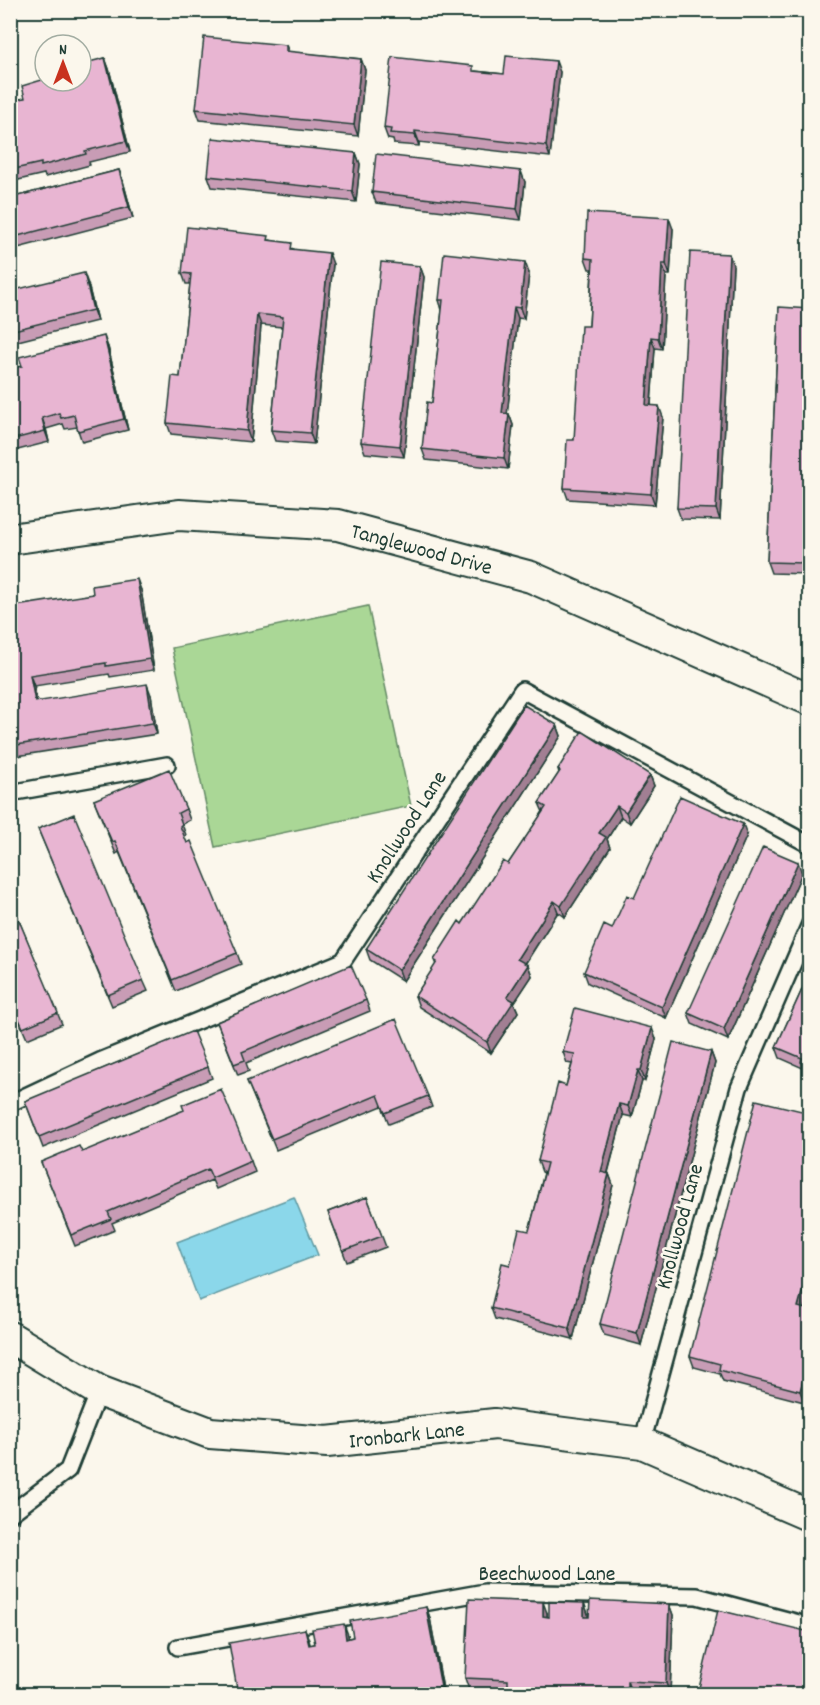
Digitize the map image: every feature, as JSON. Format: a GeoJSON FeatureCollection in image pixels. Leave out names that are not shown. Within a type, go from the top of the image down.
{"type":"FeatureCollection","features":[{"type":"Feature","properties":{"kind":"street","name":"Tanglewood Drive"},"geometry":{"type":"LineString","coordinates":[[10,539],[179,515],[339,525],[531,577],[810,700]]}},
{"type":"Feature","properties":{"kind":"street","name":"Ironbark Lane"},"geometry":{"type":"LineString","coordinates":[[10,1337],[99,1391],[210,1433],[327,1442],[495,1424],[642,1443],[810,1516]]}},
{"type":"Feature","properties":{"kind":"lane","name":"Knollwood Lane"},"geometry":{"type":"LineString","coordinates":[[15,1101],[100,1061],[343,961],[522,690],[810,845]]}},
{"type":"Feature","properties":{"kind":"lane"},"geometry":{"type":"LineString","coordinates":[[10,793],[167,765]]}},
{"type":"Feature","properties":{"kind":"lane","name":"Knollwood Lane"},"geometry":{"type":"LineString","coordinates":[[642,1443],[739,1088],[810,924]]}},
{"type":"Feature","properties":{"kind":"lane"},"geometry":{"type":"LineString","coordinates":[[10,1514],[68,1470],[99,1391]]}},
{"type":"Feature","properties":{"kind":"lane","name":"Beechwood Lane"},"geometry":{"type":"LineString","coordinates":[[178,1647],[485,1592],[697,1596],[810,1626]]}},
{"type":"Feature","properties":{"kind":"green space"},"geometry":{"type":"Polygon","coordinates":[[[368,606],[411,806],[215,847],[172,648],[368,606]]]}},
{"type":"Feature","properties":{"kind":"water"},"geometry":{"type":"Polygon","coordinates":[[[294,1197],[318,1255],[199,1301],[177,1242],[294,1197]]]}},
{"type":"Feature","properties":{"kind":"building"},"geometry":{"type":"Polygon","coordinates":[[[204,37],[286,45],[286,51],[361,59],[354,125],[196,109],[204,37]]]}},
{"type":"Feature","properties":{"kind":"building"},"geometry":{"type":"Polygon","coordinates":[[[506,56],[556,61],[546,146],[415,131],[415,135],[390,133],[391,129],[384,128],[392,57],[473,66],[473,71],[504,74],[506,56]]]}},
{"type":"Feature","properties":{"kind":"building"},"geometry":{"type":"Polygon","coordinates":[[[105,58],[126,141],[85,151],[86,154],[41,166],[41,163],[10,170],[10,101],[25,98],[22,86],[33,83],[33,93],[93,93],[93,61],[105,58]]]}},
{"type":"Feature","properties":{"kind":"building"},"geometry":{"type":"Polygon","coordinates":[[[212,138],[356,153],[352,191],[208,176],[212,138]]]}},
{"type":"Feature","properties":{"kind":"building"},"geometry":{"type":"Polygon","coordinates":[[[376,154],[521,171],[517,209],[372,192],[376,154]]]}},
{"type":"Feature","properties":{"kind":"building"},"geometry":{"type":"Polygon","coordinates":[[[119,170],[129,207],[10,238],[10,198],[119,170]]]}},
{"type":"Feature","properties":{"kind":"building"},"geometry":{"type":"Polygon","coordinates":[[[587,213],[669,218],[666,264],[662,264],[658,338],[651,337],[646,405],[659,406],[651,494],[564,488],[567,440],[574,440],[581,326],[589,326],[593,259],[585,258],[587,213]]]}},
{"type":"Feature","properties":{"kind":"building"},"geometry":{"type":"Polygon","coordinates":[[[187,227],[269,236],[268,240],[292,243],[291,249],[329,253],[310,433],[271,430],[283,317],[257,314],[247,431],[167,423],[172,376],[180,377],[191,274],[182,273],[187,227]]]}},
{"type":"Feature","properties":{"kind":"building"},"geometry":{"type":"Polygon","coordinates":[[[690,252],[729,254],[716,509],[677,508],[690,252]]]}},
{"type":"Feature","properties":{"kind":"building"},"geometry":{"type":"Polygon","coordinates":[[[444,253],[525,262],[520,308],[514,307],[502,413],[509,414],[504,458],[422,449],[427,402],[432,403],[443,300],[439,300],[444,253]]]}},
{"type":"Feature","properties":{"kind":"building"},"geometry":{"type":"Polygon","coordinates":[[[381,262],[420,266],[400,446],[361,442],[381,262]]]}},
{"type":"Feature","properties":{"kind":"building"},"geometry":{"type":"Polygon","coordinates":[[[84,273],[93,310],[10,331],[10,291],[84,273]]]}},
{"type":"Feature","properties":{"kind":"building"},"geometry":{"type":"Polygon","coordinates":[[[779,307],[810,309],[810,471],[805,563],[767,562],[779,307]]]}},
{"type":"Feature","properties":{"kind":"building"},"geometry":{"type":"Polygon","coordinates":[[[104,336],[124,419],[78,431],[74,415],[61,418],[59,413],[42,418],[45,431],[10,440],[10,369],[22,366],[19,357],[104,336]]]}},
{"type":"Feature","properties":{"kind":"building"},"geometry":{"type":"Polygon","coordinates":[[[137,579],[150,659],[106,666],[106,663],[30,675],[35,702],[147,684],[153,723],[10,746],[10,607],[93,594],[92,586],[137,579]]]}},
{"type":"Feature","properties":{"kind":"building"},"geometry":{"type":"Polygon","coordinates":[[[524,705],[557,725],[399,970],[366,949],[524,705]]]}},
{"type":"Feature","properties":{"kind":"building"},"geometry":{"type":"Polygon","coordinates":[[[582,731],[650,775],[626,812],[617,806],[599,833],[606,837],[561,906],[554,901],[517,959],[528,965],[507,997],[514,1001],[487,1042],[415,996],[437,962],[434,960],[459,921],[462,924],[503,861],[508,864],[546,807],[539,803],[582,731]]]}},
{"type":"Feature","properties":{"kind":"building"},"geometry":{"type":"Polygon","coordinates":[[[169,769],[186,809],[178,813],[182,824],[180,826],[187,843],[191,841],[237,953],[172,980],[115,841],[112,842],[94,800],[169,769]]]}},
{"type":"Feature","properties":{"kind":"building"},"geometry":{"type":"Polygon","coordinates":[[[680,796],[743,824],[662,1007],[584,972],[604,925],[612,929],[627,895],[634,898],[680,796]]]}},
{"type":"Feature","properties":{"kind":"building"},"geometry":{"type":"Polygon","coordinates":[[[74,814],[143,980],[108,995],[38,829],[74,814]]]}},
{"type":"Feature","properties":{"kind":"building"},"geometry":{"type":"Polygon","coordinates":[[[763,847],[798,862],[724,1029],[688,1013],[763,847]]]}},
{"type":"Feature","properties":{"kind":"building"},"geometry":{"type":"Polygon","coordinates":[[[10,899],[58,1013],[23,1028],[10,999],[10,899]]]}},
{"type":"Feature","properties":{"kind":"building"},"geometry":{"type":"Polygon","coordinates":[[[351,965],[366,1000],[242,1052],[245,1060],[234,1064],[217,1022],[351,965]]]}},
{"type":"Feature","properties":{"kind":"building"},"geometry":{"type":"Polygon","coordinates":[[[810,972],[810,1066],[801,1062],[802,1058],[776,1047],[810,972]]]}},
{"type":"Feature","properties":{"kind":"building"},"geometry":{"type":"Polygon","coordinates":[[[575,1008],[652,1028],[641,1070],[638,1070],[628,1106],[619,1104],[601,1172],[609,1174],[569,1328],[491,1308],[502,1263],[510,1265],[519,1229],[529,1231],[547,1163],[538,1161],[558,1083],[566,1086],[575,1054],[563,1052],[575,1008]]]}},
{"type":"Feature","properties":{"kind":"building"},"geometry":{"type":"Polygon","coordinates":[[[396,1019],[428,1096],[385,1113],[378,1095],[272,1139],[247,1081],[396,1019]]]}},
{"type":"Feature","properties":{"kind":"building"},"geometry":{"type":"Polygon","coordinates":[[[193,1031],[208,1067],[39,1137],[25,1101],[193,1031]]]}},
{"type":"Feature","properties":{"kind":"building"},"geometry":{"type":"Polygon","coordinates":[[[673,1042],[711,1052],[637,1333],[600,1324],[673,1042]]]}},
{"type":"Feature","properties":{"kind":"building"},"geometry":{"type":"Polygon","coordinates":[[[221,1089],[251,1161],[212,1178],[208,1169],[108,1212],[111,1219],[71,1235],[41,1162],[79,1146],[82,1152],[184,1110],[182,1105],[221,1089]]]}},
{"type":"Feature","properties":{"kind":"building"},"geometry":{"type":"Polygon","coordinates":[[[756,1100],[810,1113],[810,1264],[798,1307],[810,1310],[810,1353],[800,1391],[719,1370],[720,1364],[690,1356],[756,1100]]]}},
{"type":"Feature","properties":{"kind":"building"},"geometry":{"type":"Polygon","coordinates":[[[367,1197],[382,1236],[343,1251],[328,1212],[367,1197]]]}},
{"type":"Feature","properties":{"kind":"building"},"geometry":{"type":"Polygon","coordinates":[[[469,1599],[543,1602],[543,1616],[549,1617],[549,1602],[584,1603],[584,1617],[589,1617],[590,1600],[669,1604],[666,1683],[627,1681],[627,1695],[586,1695],[586,1691],[550,1690],[550,1695],[508,1695],[508,1680],[465,1678],[469,1599]]]}},
{"type":"Feature","properties":{"kind":"building"},"geometry":{"type":"Polygon","coordinates":[[[426,1607],[441,1687],[401,1695],[238,1695],[229,1643],[305,1629],[309,1645],[315,1644],[312,1629],[344,1624],[346,1639],[353,1637],[350,1621],[426,1607]]]}},
{"type":"Feature","properties":{"kind":"building"},"geometry":{"type":"Polygon","coordinates":[[[718,1610],[810,1632],[810,1695],[723,1695],[699,1688],[718,1610]]]}}]}
